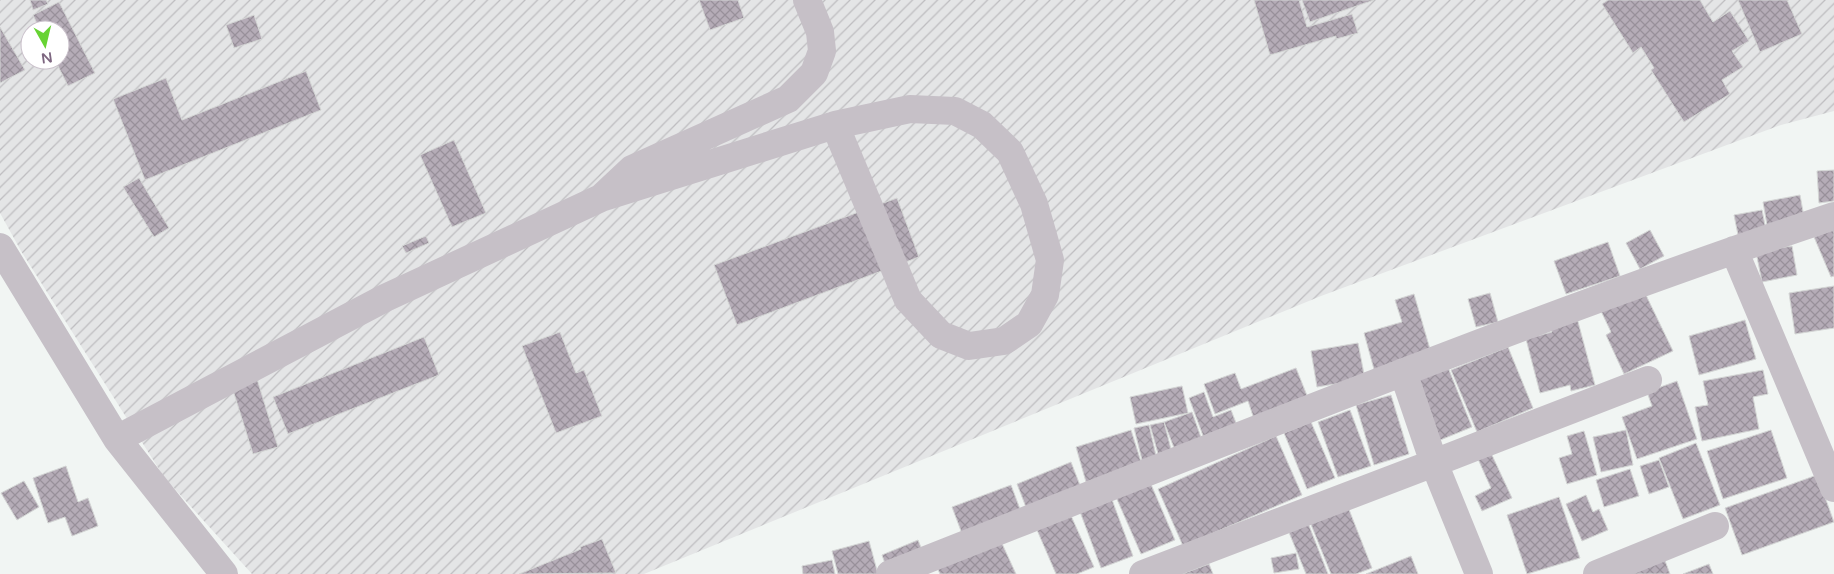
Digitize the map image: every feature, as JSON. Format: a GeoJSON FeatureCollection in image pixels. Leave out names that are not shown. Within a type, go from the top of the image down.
{"type":"FeatureCollection","features":[{"type":"Feature","properties":{"kind":"street"},"geometry":{"type":"LineString","coordinates":[[601,198],[632,169],[788,99],[814,74],[822,51],[820,32],[807,0]]}},
{"type":"Feature","properties":{"kind":"street"},"geometry":{"type":"LineString","coordinates":[[117,439],[385,298],[601,198],[835,125],[910,109],[955,111],[982,125],[1010,152],[1034,204],[1050,260],[1045,295],[1029,324],[1004,341],[969,346],[941,335],[934,328],[908,300],[835,125]]}},
{"type":"Feature","properties":{"kind":"street"},"geometry":{"type":"LineString","coordinates":[[890,574],[1403,372],[1734,250],[1834,216]]}},
{"type":"Feature","properties":{"kind":"street"},"geometry":{"type":"LineString","coordinates":[[0,247],[10,282],[117,439],[224,574]]}},
{"type":"Feature","properties":{"kind":"street"},"geometry":{"type":"LineString","coordinates":[[1734,250],[1834,488]]}},
{"type":"Feature","properties":{"kind":"street"},"geometry":{"type":"LineString","coordinates":[[1403,372],[1434,462],[1479,574]]}},
{"type":"Feature","properties":{"kind":"street"},"geometry":{"type":"LineString","coordinates":[[1143,574],[1648,380]]}},
{"type":"Feature","properties":{"kind":"street"},"geometry":{"type":"LineString","coordinates":[[1597,574],[1715,526]]}},
{"type":"Feature","properties":{"kind":"shaded area"},"geometry":{"type":"Polygon","coordinates":[[[0,0],[1834,0],[1834,111],[1781,125],[1321,296],[644,574],[252,574],[164,477],[21,251],[0,213],[0,0]]]}},
{"type":"Feature","properties":{"kind":"building"},"geometry":{"type":"Polygon","coordinates":[[[30,0],[46,0],[48,4],[33,10],[30,0]]]}},
{"type":"Feature","properties":{"kind":"building"},"geometry":{"type":"Polygon","coordinates":[[[699,0],[738,0],[744,18],[710,30],[699,0]]]}},
{"type":"Feature","properties":{"kind":"building"},"geometry":{"type":"Polygon","coordinates":[[[1254,0],[1299,0],[1307,27],[1352,14],[1358,33],[1336,39],[1336,36],[1270,55],[1254,0]]]}},
{"type":"Feature","properties":{"kind":"building"},"geometry":{"type":"Polygon","coordinates":[[[1302,0],[1374,0],[1310,22],[1302,0]]]}},
{"type":"Feature","properties":{"kind":"building"},"geometry":{"type":"Polygon","coordinates":[[[1608,0],[1700,0],[1713,22],[1730,11],[1749,41],[1732,51],[1743,67],[1722,80],[1730,94],[1684,122],[1651,70],[1654,68],[1641,47],[1633,53],[1602,4],[1608,0]]]}},
{"type":"Feature","properties":{"kind":"building"},"geometry":{"type":"Polygon","coordinates":[[[1738,0],[1787,0],[1802,34],[1760,52],[1738,0]]]}},
{"type":"Feature","properties":{"kind":"building"},"geometry":{"type":"Polygon","coordinates":[[[59,2],[68,20],[35,20],[33,15],[59,2]]]}},
{"type":"Feature","properties":{"kind":"building"},"geometry":{"type":"Polygon","coordinates":[[[254,15],[262,39],[234,48],[226,25],[254,15]]]}},
{"type":"Feature","properties":{"kind":"building"},"geometry":{"type":"Polygon","coordinates":[[[70,24],[95,73],[68,86],[60,70],[70,70],[70,24]]]}},
{"type":"Feature","properties":{"kind":"building"},"geometry":{"type":"Polygon","coordinates":[[[0,27],[20,61],[20,70],[25,70],[0,83],[0,27]]]}},
{"type":"Feature","properties":{"kind":"building"},"geometry":{"type":"Polygon","coordinates":[[[306,71],[321,110],[145,180],[113,99],[166,78],[182,120],[306,71]]]}},
{"type":"Feature","properties":{"kind":"building"},"geometry":{"type":"Polygon","coordinates":[[[454,140],[486,213],[452,227],[420,155],[454,140]]]}},
{"type":"Feature","properties":{"kind":"building"},"geometry":{"type":"Polygon","coordinates":[[[1834,170],[1834,201],[1819,203],[1817,171],[1834,170]]]}},
{"type":"Feature","properties":{"kind":"building"},"geometry":{"type":"Polygon","coordinates":[[[139,178],[169,228],[154,237],[123,187],[139,178]]]}},
{"type":"Feature","properties":{"kind":"building"},"geometry":{"type":"Polygon","coordinates":[[[1800,195],[1804,217],[1767,225],[1763,202],[1800,195]]]}},
{"type":"Feature","properties":{"kind":"building"},"geometry":{"type":"Polygon","coordinates":[[[897,198],[919,257],[737,325],[714,265],[897,198]]]}},
{"type":"Feature","properties":{"kind":"building"},"geometry":{"type":"Polygon","coordinates":[[[1762,210],[1766,230],[1738,235],[1734,215],[1762,210]]]}},
{"type":"Feature","properties":{"kind":"building"},"geometry":{"type":"Polygon","coordinates":[[[1834,229],[1834,276],[1831,277],[1814,237],[1834,229]]]}},
{"type":"Feature","properties":{"kind":"building"},"geometry":{"type":"Polygon","coordinates":[[[1650,230],[1664,256],[1640,269],[1626,243],[1650,230]]]}},
{"type":"Feature","properties":{"kind":"building"},"geometry":{"type":"Polygon","coordinates":[[[426,236],[429,243],[406,253],[402,246],[426,236]]]}},
{"type":"Feature","properties":{"kind":"building"},"geometry":{"type":"Polygon","coordinates":[[[1608,242],[1620,276],[1566,294],[1554,261],[1608,242]]]}},
{"type":"Feature","properties":{"kind":"building"},"geometry":{"type":"Polygon","coordinates":[[[1792,246],[1797,275],[1762,282],[1756,252],[1792,246]]]}},
{"type":"Feature","properties":{"kind":"building"},"geometry":{"type":"Polygon","coordinates":[[[1834,286],[1834,328],[1795,334],[1789,293],[1834,286]]]}},
{"type":"Feature","properties":{"kind":"building"},"geometry":{"type":"Polygon","coordinates":[[[1643,289],[1673,351],[1624,374],[1606,335],[1611,332],[1600,309],[1643,289]]]}},
{"type":"Feature","properties":{"kind":"building"},"geometry":{"type":"Polygon","coordinates":[[[1490,293],[1498,322],[1476,327],[1468,299],[1490,293]]]}},
{"type":"Feature","properties":{"kind":"building"},"geometry":{"type":"Polygon","coordinates":[[[1414,294],[1432,356],[1375,373],[1364,333],[1402,322],[1395,300],[1414,294]]]}},
{"type":"Feature","properties":{"kind":"building"},"geometry":{"type":"Polygon","coordinates":[[[1577,318],[1595,385],[1571,391],[1570,385],[1540,393],[1526,339],[1552,332],[1550,325],[1577,318]]]}},
{"type":"Feature","properties":{"kind":"building"},"geometry":{"type":"Polygon","coordinates":[[[1745,320],[1756,359],[1699,375],[1689,336],[1745,320]]]}},
{"type":"Feature","properties":{"kind":"building"},"geometry":{"type":"Polygon","coordinates":[[[560,332],[576,373],[584,370],[602,416],[556,433],[522,346],[560,332]]]}},
{"type":"Feature","properties":{"kind":"building"},"geometry":{"type":"Polygon","coordinates":[[[424,337],[439,375],[288,434],[273,397],[424,337]]]}},
{"type":"Feature","properties":{"kind":"building"},"geometry":{"type":"Polygon","coordinates":[[[1358,343],[1365,379],[1317,387],[1311,351],[1358,343]]]}},
{"type":"Feature","properties":{"kind":"building"},"geometry":{"type":"Polygon","coordinates":[[[1508,347],[1533,408],[1477,432],[1451,370],[1508,347]]]}},
{"type":"Feature","properties":{"kind":"building"},"geometry":{"type":"Polygon","coordinates":[[[1447,365],[1472,427],[1433,443],[1417,377],[1447,365]]]}},
{"type":"Feature","properties":{"kind":"building"},"geometry":{"type":"Polygon","coordinates":[[[1296,368],[1308,398],[1254,419],[1248,401],[1215,414],[1204,384],[1235,373],[1241,389],[1296,368]]]}},
{"type":"Feature","properties":{"kind":"building"},"geometry":{"type":"Polygon","coordinates":[[[1763,370],[1768,394],[1753,397],[1759,429],[1702,441],[1695,407],[1708,405],[1703,381],[1763,370]]]}},
{"type":"Feature","properties":{"kind":"building"},"geometry":{"type":"Polygon","coordinates":[[[257,379],[278,447],[253,454],[232,387],[257,379]]]}},
{"type":"Feature","properties":{"kind":"building"},"geometry":{"type":"Polygon","coordinates":[[[1677,381],[1697,439],[1637,459],[1622,417],[1652,406],[1647,392],[1677,381]]]}},
{"type":"Feature","properties":{"kind":"building"},"geometry":{"type":"Polygon","coordinates":[[[1182,386],[1188,413],[1136,424],[1130,397],[1182,386]]]}},
{"type":"Feature","properties":{"kind":"building"},"geometry":{"type":"Polygon","coordinates":[[[1204,392],[1213,417],[1231,410],[1238,428],[1205,441],[1189,398],[1204,392]]]}},
{"type":"Feature","properties":{"kind":"building"},"geometry":{"type":"Polygon","coordinates":[[[1391,395],[1409,454],[1374,465],[1356,405],[1391,395]]]}},
{"type":"Feature","properties":{"kind":"building"},"geometry":{"type":"Polygon","coordinates":[[[1350,410],[1371,466],[1338,477],[1318,422],[1350,410]]]}},
{"type":"Feature","properties":{"kind":"building"},"geometry":{"type":"Polygon","coordinates":[[[1192,412],[1203,443],[1176,453],[1164,422],[1192,412]]]}},
{"type":"Feature","properties":{"kind":"building"},"geometry":{"type":"Polygon","coordinates":[[[1164,422],[1173,457],[1160,461],[1150,425],[1164,422]]]}},
{"type":"Feature","properties":{"kind":"building"},"geometry":{"type":"Polygon","coordinates":[[[1311,422],[1335,478],[1307,489],[1284,433],[1311,422]]]}},
{"type":"Feature","properties":{"kind":"building"},"geometry":{"type":"Polygon","coordinates":[[[1149,425],[1158,464],[1144,468],[1134,428],[1149,425]]]}},
{"type":"Feature","properties":{"kind":"building"},"geometry":{"type":"Polygon","coordinates":[[[1131,430],[1142,465],[1086,482],[1076,447],[1131,430]]]}},
{"type":"Feature","properties":{"kind":"building"},"geometry":{"type":"Polygon","coordinates":[[[1626,430],[1633,465],[1601,472],[1593,437],[1626,430]]]}},
{"type":"Feature","properties":{"kind":"building"},"geometry":{"type":"Polygon","coordinates":[[[1771,430],[1787,478],[1723,499],[1707,451],[1771,430]]]}},
{"type":"Feature","properties":{"kind":"building"},"geometry":{"type":"Polygon","coordinates":[[[1584,431],[1597,475],[1567,484],[1559,458],[1572,454],[1567,436],[1584,431]]]}},
{"type":"Feature","properties":{"kind":"building"},"geometry":{"type":"Polygon","coordinates":[[[1276,436],[1302,495],[1183,546],[1158,489],[1276,436]]]}},
{"type":"Feature","properties":{"kind":"building"},"geometry":{"type":"Polygon","coordinates":[[[1696,443],[1720,505],[1683,519],[1659,458],[1696,443]]]}},
{"type":"Feature","properties":{"kind":"building"},"geometry":{"type":"Polygon","coordinates":[[[1491,453],[1512,498],[1482,511],[1475,496],[1491,488],[1478,459],[1491,453]]]}},
{"type":"Feature","properties":{"kind":"building"},"geometry":{"type":"Polygon","coordinates":[[[1659,460],[1669,487],[1649,494],[1640,466],[1659,460]]]}},
{"type":"Feature","properties":{"kind":"building"},"geometry":{"type":"Polygon","coordinates":[[[1071,462],[1083,493],[1029,515],[1017,484],[1071,462]]]}},
{"type":"Feature","properties":{"kind":"building"},"geometry":{"type":"Polygon","coordinates":[[[66,466],[78,502],[88,498],[98,526],[72,536],[65,517],[48,523],[33,478],[66,466]]]}},
{"type":"Feature","properties":{"kind":"building"},"geometry":{"type":"Polygon","coordinates":[[[1630,469],[1639,496],[1604,507],[1596,480],[1630,469]]]}},
{"type":"Feature","properties":{"kind":"building"},"geometry":{"type":"Polygon","coordinates":[[[1817,475],[1834,522],[1742,555],[1725,508],[1817,475]]]}},
{"type":"Feature","properties":{"kind":"building"},"geometry":{"type":"Polygon","coordinates":[[[24,481],[39,507],[17,520],[1,493],[24,481]]]}},
{"type":"Feature","properties":{"kind":"building"},"geometry":{"type":"Polygon","coordinates":[[[1150,482],[1175,540],[1141,554],[1116,497],[1150,482]]]}},
{"type":"Feature","properties":{"kind":"building"},"geometry":{"type":"Polygon","coordinates":[[[1011,485],[1023,517],[964,539],[952,507],[1011,485]]]}},
{"type":"Feature","properties":{"kind":"building"},"geometry":{"type":"Polygon","coordinates":[[[1586,495],[1593,512],[1599,509],[1608,530],[1582,541],[1566,504],[1586,495]]]}},
{"type":"Feature","properties":{"kind":"building"},"geometry":{"type":"Polygon","coordinates":[[[1111,497],[1133,556],[1101,568],[1079,509],[1111,497]]]}},
{"type":"Feature","properties":{"kind":"building"},"geometry":{"type":"Polygon","coordinates":[[[1559,497],[1580,558],[1527,574],[1507,515],[1559,497]]]}},
{"type":"Feature","properties":{"kind":"building"},"geometry":{"type":"Polygon","coordinates":[[[1348,507],[1372,568],[1356,574],[1331,574],[1310,522],[1348,507]]]}},
{"type":"Feature","properties":{"kind":"building"},"geometry":{"type":"Polygon","coordinates":[[[1068,509],[1094,567],[1077,574],[1056,574],[1034,523],[1068,509]]]}},
{"type":"Feature","properties":{"kind":"building"},"geometry":{"type":"Polygon","coordinates":[[[1308,523],[1328,574],[1306,574],[1288,530],[1308,523]]]}},
{"type":"Feature","properties":{"kind":"building"},"geometry":{"type":"Polygon","coordinates":[[[999,537],[1016,574],[940,574],[936,565],[999,537]]]}},
{"type":"Feature","properties":{"kind":"building"},"geometry":{"type":"Polygon","coordinates":[[[602,539],[616,573],[519,574],[581,549],[580,547],[602,539]]]}},
{"type":"Feature","properties":{"kind":"building"},"geometry":{"type":"Polygon","coordinates":[[[918,540],[924,555],[887,569],[882,555],[918,540]]]}},
{"type":"Feature","properties":{"kind":"building"},"geometry":{"type":"Polygon","coordinates":[[[869,541],[878,574],[838,574],[832,551],[869,541]]]}},
{"type":"Feature","properties":{"kind":"building"},"geometry":{"type":"Polygon","coordinates":[[[1296,553],[1299,569],[1274,573],[1271,558],[1296,553]]]}},
{"type":"Feature","properties":{"kind":"building"},"geometry":{"type":"Polygon","coordinates":[[[1411,556],[1418,574],[1366,574],[1411,556]]]}},
{"type":"Feature","properties":{"kind":"building"},"geometry":{"type":"Polygon","coordinates":[[[1664,558],[1670,574],[1612,574],[1664,558]]]}},
{"type":"Feature","properties":{"kind":"building"},"geometry":{"type":"Polygon","coordinates":[[[832,560],[835,574],[803,574],[802,566],[832,560]]]}},
{"type":"Feature","properties":{"kind":"building"},"geometry":{"type":"Polygon","coordinates":[[[1209,564],[1213,574],[1182,574],[1209,564]]]}},
{"type":"Feature","properties":{"kind":"building"},"geometry":{"type":"Polygon","coordinates":[[[1709,564],[1713,574],[1683,574],[1709,564]]]}}]}
